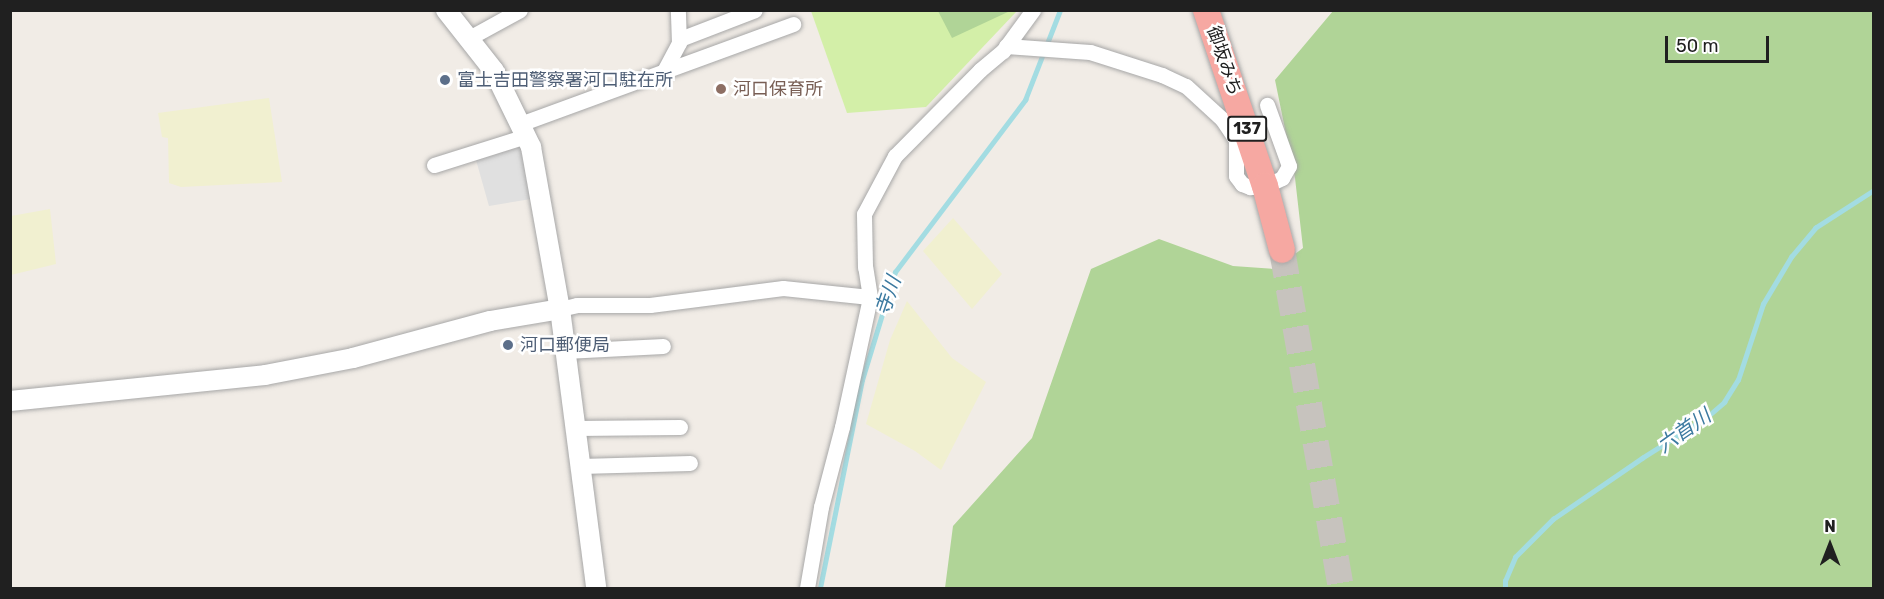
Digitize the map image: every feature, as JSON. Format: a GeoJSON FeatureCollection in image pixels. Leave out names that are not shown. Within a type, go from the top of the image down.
{"type":"FeatureCollection","features":[{"type":"Feature","properties":{"kind":"highway","name":"御坂みち"},"geometry":{"type":"LineString","coordinates":[[1206,10],[1265,186],[1281,250]]}},
{"type":"Feature","properties":{"kind":"street"},"geometry":{"type":"LineString","coordinates":[[446,10],[494,71],[531,147],[560,309],[596,588]]}},
{"type":"Feature","properties":{"kind":"street"},"geometry":{"type":"LineString","coordinates":[[469,38],[520,10]]}},
{"type":"Feature","properties":{"kind":"street"},"geometry":{"type":"LineString","coordinates":[[664,71],[680,39],[678,10]]}},
{"type":"Feature","properties":{"kind":"street"},"geometry":{"type":"LineString","coordinates":[[680,39],[755,10]]}},
{"type":"Feature","properties":{"kind":"street"},"geometry":{"type":"LineString","coordinates":[[807,588],[820,507],[842,427],[870,297],[865,267],[864,214],[888,167],[965,85],[1006,46],[1033,10]]}},
{"type":"Feature","properties":{"kind":"street"},"geometry":{"type":"LineString","coordinates":[[434,165],[664,71],[793,24]]}},
{"type":"Feature","properties":{"kind":"street"},"geometry":{"type":"LineString","coordinates":[[1006,46],[1090,52],[1162,75],[1186,86],[1222,119],[1236,140],[1236,176],[1242,184],[1265,186],[1282,178],[1289,165],[1267,105]]}},
{"type":"Feature","properties":{"kind":"street"},"geometry":{"type":"LineString","coordinates":[[10,401],[264,375],[353,358],[490,321],[578,305],[650,305],[783,288],[870,297]]}},
{"type":"Feature","properties":{"kind":"street"},"geometry":{"type":"LineString","coordinates":[[565,351],[663,346]]}},
{"type":"Feature","properties":{"kind":"street"},"geometry":{"type":"LineString","coordinates":[[575,428],[680,427]]}},
{"type":"Feature","properties":{"kind":"street"},"geometry":{"type":"LineString","coordinates":[[580,466],[649,462],[690,463]]}},
{"type":"Feature","properties":{"kind":"green space"},"geometry":{"type":"Polygon","coordinates":[[[811,11],[1017,11],[926,107],[847,113],[811,11]]]}},
{"type":"Feature","properties":{"kind":"green space"},"geometry":{"type":"Polygon","coordinates":[[[938,11],[1010,11],[952,38],[938,11]]]}},
{"type":"Feature","properties":{"kind":"green space"},"geometry":{"type":"Polygon","coordinates":[[[1333,11],[1873,11],[1873,588],[945,588],[953,526],[1032,438],[1091,269],[1159,239],[1233,266],[1275,269],[1303,248],[1295,178],[1275,80],[1333,11]]]}},
{"type":"Feature","properties":{"kind":"green space"},"geometry":{"type":"Polygon","coordinates":[[[269,98],[282,182],[181,187],[169,183],[168,138],[162,137],[158,113],[269,98]]]}},
{"type":"Feature","properties":{"kind":"green space"},"geometry":{"type":"Polygon","coordinates":[[[50,209],[56,264],[11,275],[11,216],[50,209]]]}},
{"type":"Feature","properties":{"kind":"green space"},"geometry":{"type":"Polygon","coordinates":[[[953,218],[1002,274],[972,309],[923,251],[953,218]]]}},
{"type":"Feature","properties":{"kind":"green space"},"geometry":{"type":"Polygon","coordinates":[[[907,301],[952,358],[986,382],[941,470],[915,451],[866,424],[890,340],[907,301]]]}},
{"type":"Feature","properties":{"kind":"shaded area"},"geometry":{"type":"Polygon","coordinates":[[[520,147],[531,199],[489,206],[476,160],[520,147]]]}},
{"type":"Feature","properties":{"kind":"waterway","name":"寺川"},"geometry":{"type":"LineString","coordinates":[[820,588],[862,380],[895,272],[1025,100],[1060,10]]}},
{"type":"Feature","properties":{"kind":"waterway","name":"六首川"},"geometry":{"type":"LineString","coordinates":[[1505,588],[1505,581],[1515,557],[1553,519],[1707,417],[1724,402],[1738,380],[1763,304],[1791,257],[1815,228],[1874,190]]}},
{"type":"Feature","properties":{"kind":"tunnel"},"geometry":{"type":"LineString","coordinates":[[1282,250],[1341,588]]}},
{"type":"Feature","properties":{"kind":"place","name":"富士吉田警察署河口駐在所"},"geometry":{"type":"Point","coordinates":[445,80]}},
{"type":"Feature","properties":{"kind":"place","name":"河口保育所"},"geometry":{"type":"Point","coordinates":[721,89]}},
{"type":"Feature","properties":{"kind":"place","name":"河口郵便局"},"geometry":{"type":"Point","coordinates":[508,345]}}]}
